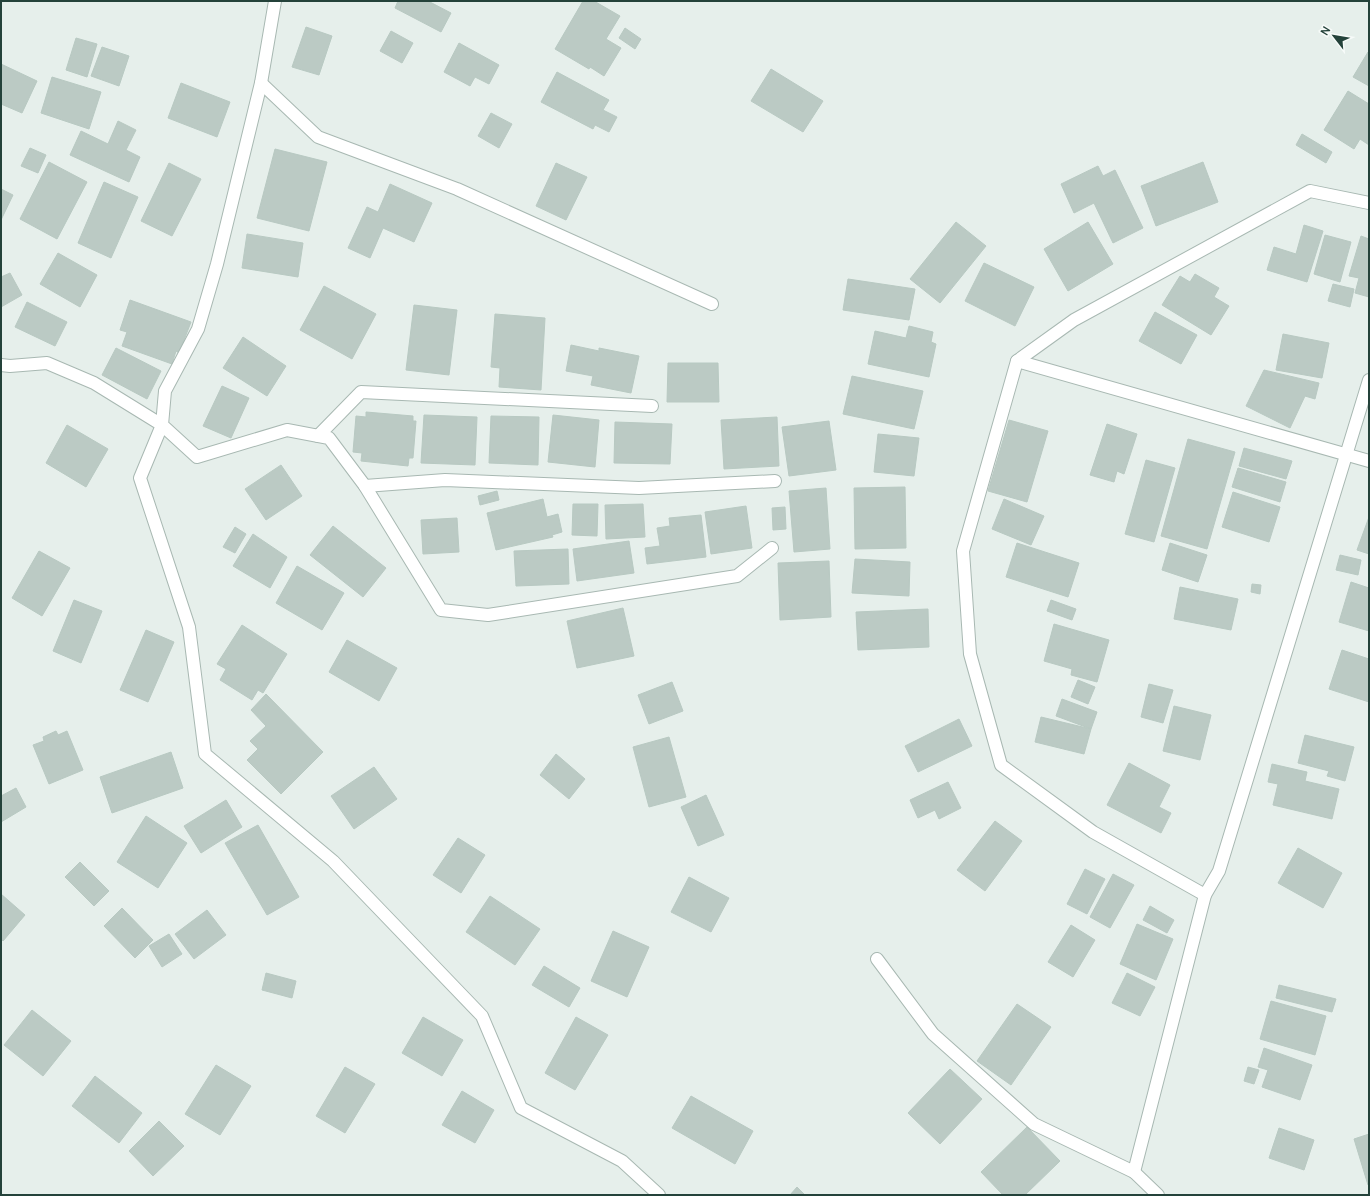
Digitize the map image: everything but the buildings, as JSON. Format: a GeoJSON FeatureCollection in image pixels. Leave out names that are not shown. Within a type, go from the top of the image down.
{"type":"FeatureCollection","features":[{"type":"Feature","properties":{"kind":"street"},"geometry":{"type":"LineString","coordinates":[[274,1],[261,82],[211,286],[198,329],[164,390],[162,425],[140,478],[189,627],[205,754],[333,861],[482,1016],[521,1108],[622,1161],[659,1195]]}},
{"type":"Feature","properties":{"kind":"street"},"geometry":{"type":"LineString","coordinates":[[261,82],[318,137],[456,189],[712,304]]}},
{"type":"Feature","properties":{"kind":"street"},"geometry":{"type":"LineString","coordinates":[[1205,894],[1093,832],[1001,765],[970,654],[963,551],[1017,362],[1074,320],[1310,191],[1369,203]]}},
{"type":"Feature","properties":{"kind":"street"},"geometry":{"type":"LineString","coordinates":[[1017,362],[1369,461]]}},
{"type":"Feature","properties":{"kind":"street"},"geometry":{"type":"LineString","coordinates":[[1,365],[47,363],[94,383],[162,425],[197,457],[287,430],[329,438],[364,486],[442,610],[488,615],[737,576],[772,548]]}},
{"type":"Feature","properties":{"kind":"street"},"geometry":{"type":"LineString","coordinates":[[1134,1172],[1205,894],[1219,871],[1369,380]]}},
{"type":"Feature","properties":{"kind":"street"},"geometry":{"type":"LineString","coordinates":[[318,436],[361,392],[652,406]]}},
{"type":"Feature","properties":{"kind":"street"},"geometry":{"type":"LineString","coordinates":[[364,486],[445,480],[639,488],[775,481]]}},
{"type":"Feature","properties":{"kind":"street"},"geometry":{"type":"LineString","coordinates":[[877,959],[933,1034],[1034,1124],[1134,1172],[1158,1195]]}}]}
